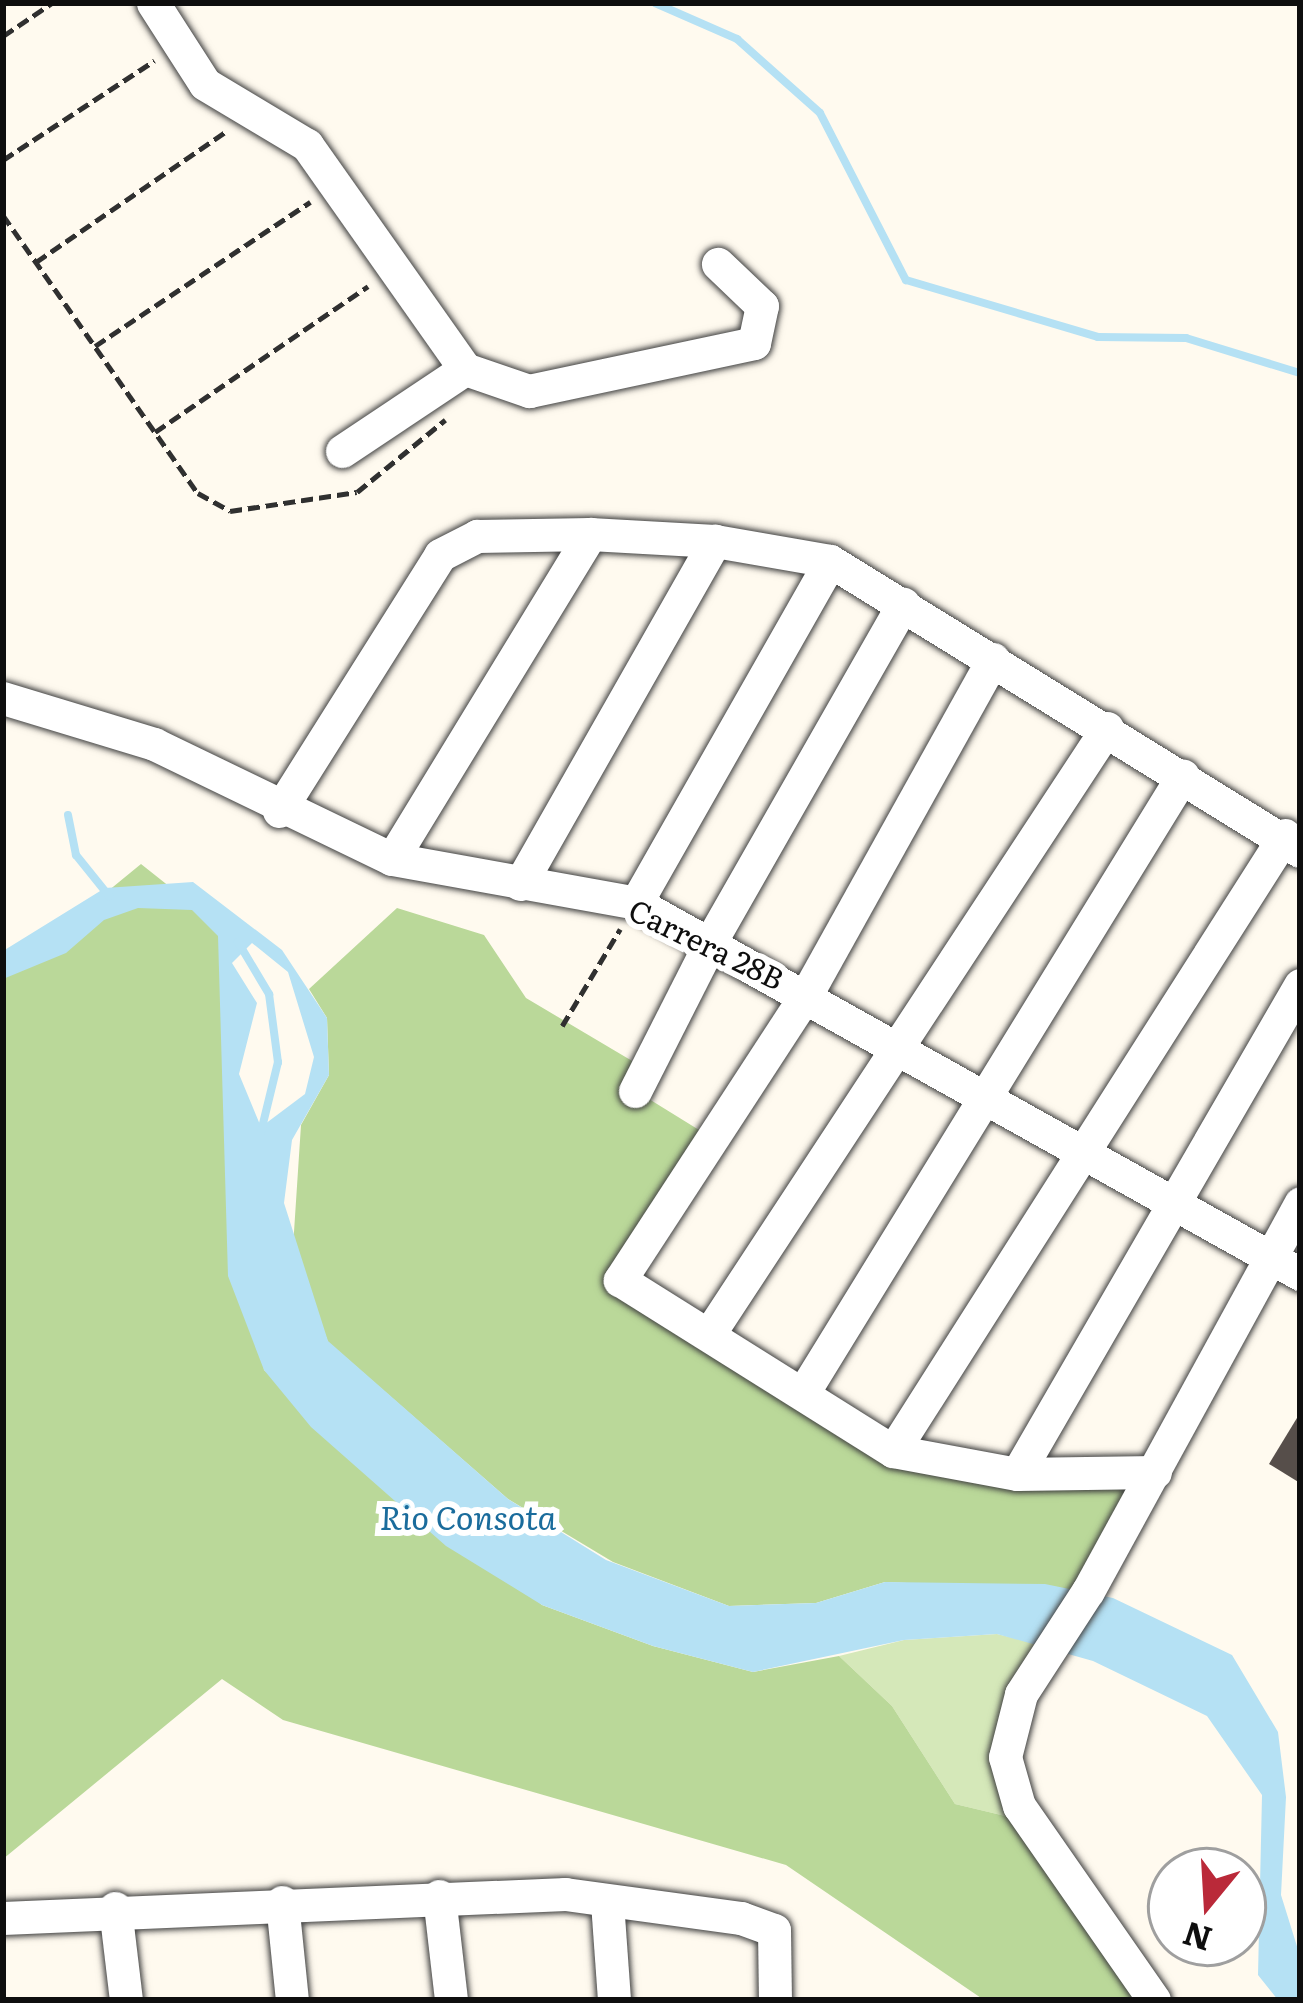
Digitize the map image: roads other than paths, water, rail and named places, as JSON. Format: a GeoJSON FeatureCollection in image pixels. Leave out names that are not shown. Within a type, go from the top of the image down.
{"type":"FeatureCollection","features":[{"type":"Feature","properties":{"kind":"street"},"geometry":{"type":"LineString","coordinates":[[153,3],[205,84],[307,146],[393,269],[480,374],[529,391],[754,343],[762,306],[718,264]]}},
{"type":"Feature","properties":{"kind":"street"},"geometry":{"type":"LineString","coordinates":[[342,452],[480,374]]}},
{"type":"Feature","properties":{"kind":"street"},"geometry":{"type":"LineString","coordinates":[[392,860],[590,534]]}},
{"type":"Feature","properties":{"kind":"street"},"geometry":{"type":"LineString","coordinates":[[279,811],[440,555],[477,536],[590,534],[715,541],[830,561],[1293,843],[1079,1154],[893,1451]]}},
{"type":"Feature","properties":{"kind":"street"},"geometry":{"type":"LineString","coordinates":[[520,884],[715,541]]}},
{"type":"Feature","properties":{"kind":"street"},"geometry":{"type":"LineString","coordinates":[[635,903],[830,561]]}},
{"type":"Feature","properties":{"kind":"street"},"geometry":{"type":"LineString","coordinates":[[635,1090],[712,939],[903,604]]}},
{"type":"Feature","properties":{"kind":"street"},"geometry":{"type":"LineString","coordinates":[[993,658],[807,993],[620,1280],[893,1451],[1018,1474],[1155,1472]]}},
{"type":"Feature","properties":{"kind":"street","name":"Carrera 28B"},"geometry":{"type":"LineString","coordinates":[[3,698],[154,744],[279,811],[392,860],[635,903],[712,939],[991,1096],[1079,1154],[1300,1274]]}},
{"type":"Feature","properties":{"kind":"street"},"geometry":{"type":"LineString","coordinates":[[710,1334],[1107,728]]}},
{"type":"Feature","properties":{"kind":"street"},"geometry":{"type":"LineString","coordinates":[[803,1393],[991,1096],[1183,775]]}},
{"type":"Feature","properties":{"kind":"street"},"geometry":{"type":"LineString","coordinates":[[1018,1474],[1169,1203],[1300,985]]}},
{"type":"Feature","properties":{"kind":"street"},"geometry":{"type":"LineString","coordinates":[[1154,2000],[1019,1806],[1005,1757],[1021,1694],[1088,1591],[1300,1203]]}},
{"type":"Feature","properties":{"kind":"street"},"geometry":{"type":"LineString","coordinates":[[3,1918],[115,1908],[565,1894],[742,1918],[774,1930],[776,2000]]}},
{"type":"Feature","properties":{"kind":"street"},"geometry":{"type":"LineString","coordinates":[[440,1896],[451,2000]]}},
{"type":"Feature","properties":{"kind":"street"},"geometry":{"type":"LineString","coordinates":[[281,1902],[292,2000]]}},
{"type":"Feature","properties":{"kind":"street"},"geometry":{"type":"LineString","coordinates":[[607,1902],[614,2000]]}},
{"type":"Feature","properties":{"kind":"street"},"geometry":{"type":"LineString","coordinates":[[115,1908],[126,2000]]}},
{"type":"Feature","properties":{"kind":"water","name":"Rio Consota"},"geometry":{"type":"Polygon","coordinates":[[[193,882],[282,950],[327,1018],[329,1075],[292,1140],[284,1203],[328,1341],[508,1499],[606,1560],[729,1606],[816,1603],[885,1582],[1045,1584],[1113,1598],[1232,1655],[1278,1732],[1286,1797],[1281,1895],[1300,1956],[1300,2000],[1278,2000],[1258,1975],[1258,1967],[1267,1967],[1262,1795],[1207,1716],[1093,1661],[997,1634],[904,1640],[753,1672],[653,1646],[542,1605],[446,1546],[311,1427],[264,1370],[228,1276],[218,936],[192,910],[138,908],[104,920],[66,953],[3,979],[3,951],[105,888],[193,882]],[[252,943],[232,963],[257,1003],[239,1074],[261,1127],[305,1094],[314,1057],[288,972],[252,943]]]}},
{"type":"Feature","properties":{"kind":"waterway"},"geometry":{"type":"LineString","coordinates":[[655,3],[737,39],[820,113],[906,280],[1098,337],[1186,338],[1300,373]]}},
{"type":"Feature","properties":{"kind":"waterway"},"geometry":{"type":"LineString","coordinates":[[68,815],[76,855],[109,896]]}},
{"type":"Feature","properties":{"kind":"waterway"},"geometry":{"type":"LineString","coordinates":[[238,942],[269,994],[278,1062],[261,1132]]}}]}
